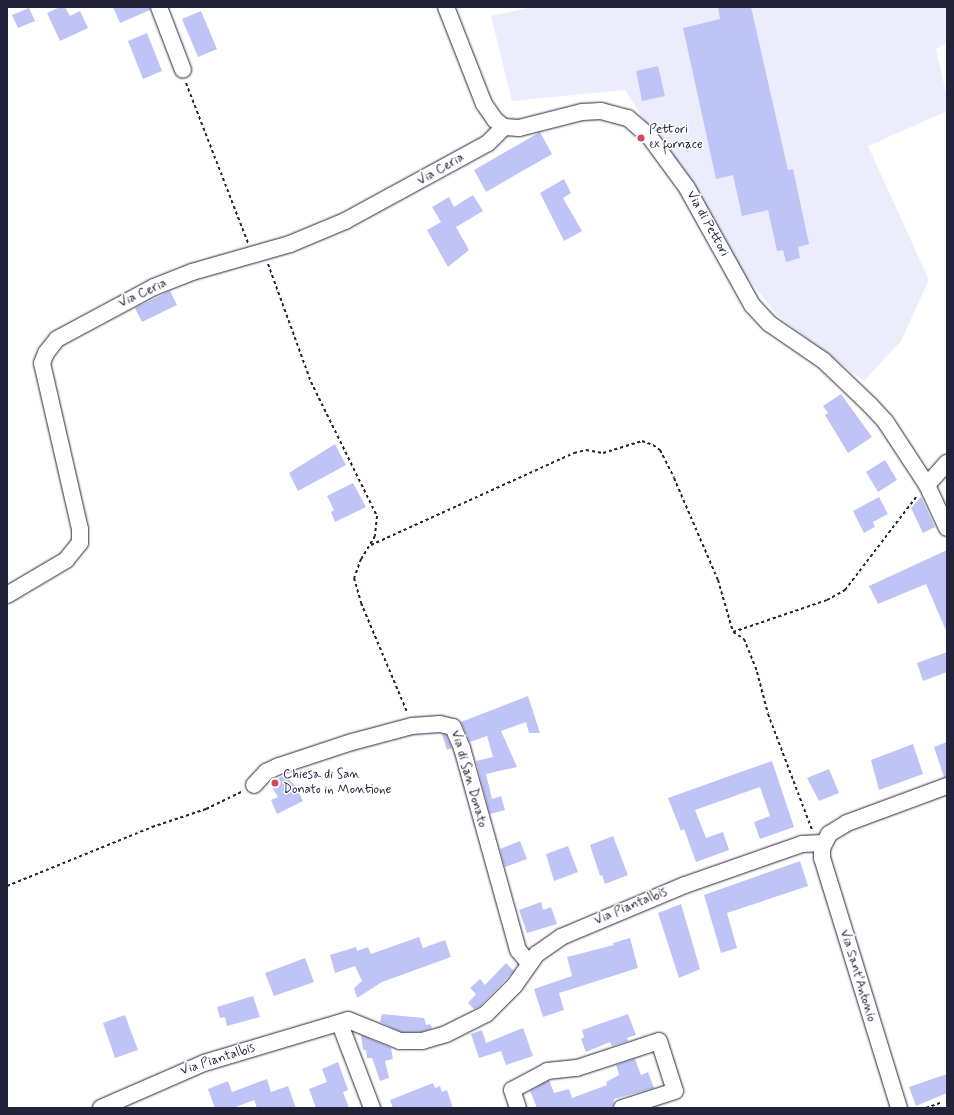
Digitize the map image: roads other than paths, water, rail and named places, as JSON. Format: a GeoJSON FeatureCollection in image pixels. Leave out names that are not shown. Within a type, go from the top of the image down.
{"type":"FeatureCollection","features":[{"type":"Feature","properties":{"kind":"street"},"geometry":{"type":"LineString","coordinates":[[159,7],[183,70]]}},
{"type":"Feature","properties":{"kind":"street"},"geometry":{"type":"LineString","coordinates":[[446,7],[484,104],[495,120],[504,127]]}},
{"type":"Feature","properties":{"kind":"street","name":"Via di Pettori"},"geometry":{"type":"LineString","coordinates":[[504,127],[519,128],[591,111],[623,115],[640,128],[668,160],[687,188],[746,296],[759,314],[824,361],[861,394],[885,421],[927,485],[947,528]]}},
{"type":"Feature","properties":{"kind":"street","name":"Via Ceria"},"geometry":{"type":"LineString","coordinates":[[7,596],[66,560],[80,543],[80,529],[42,363],[46,353],[56,339],[154,287],[192,272],[258,253],[345,221],[422,182],[488,143],[504,127]]}},
{"type":"Feature","properties":{"kind":"street"},"geometry":{"type":"LineString","coordinates":[[927,485],[947,463]]}},
{"type":"Feature","properties":{"kind":"street","name":"Via di San Donato"},"geometry":{"type":"LineString","coordinates":[[254,785],[266,772],[279,766],[352,742],[412,726],[448,724],[457,732],[518,950],[530,963]]}},
{"type":"Feature","properties":{"kind":"street"},"geometry":{"type":"LineString","coordinates":[[823,843],[831,832],[854,819],[947,786]]}},
{"type":"Feature","properties":{"kind":"street","name":"Via Piantalbis"},"geometry":{"type":"LineString","coordinates":[[101,1108],[204,1063],[340,1024],[348,1020],[356,1021],[400,1041],[436,1038],[463,1027],[486,1014],[515,985],[530,963],[549,944],[561,937],[655,896],[802,844],[823,843]]}},
{"type":"Feature","properties":{"kind":"street","name":"Via Sant'Antonio"},"geometry":{"type":"LineString","coordinates":[[823,843],[822,858],[898,1108]]}},
{"type":"Feature","properties":{"kind":"street"},"geometry":{"type":"LineString","coordinates":[[340,1024],[372,1108]]}},
{"type":"Feature","properties":{"kind":"street"},"geometry":{"type":"LineString","coordinates":[[518,1108],[512,1090],[547,1071],[577,1068],[659,1041],[675,1090],[622,1108]]}},
{"type":"Feature","properties":{"kind":"place","name":"Pettori ex fornace"},"geometry":{"type":"Point","coordinates":[641,138]}},
{"type":"Feature","properties":{"kind":"place","name":"Chiesa di San Donato in Montione"},"geometry":{"type":"Point","coordinates":[275,783]}}]}
